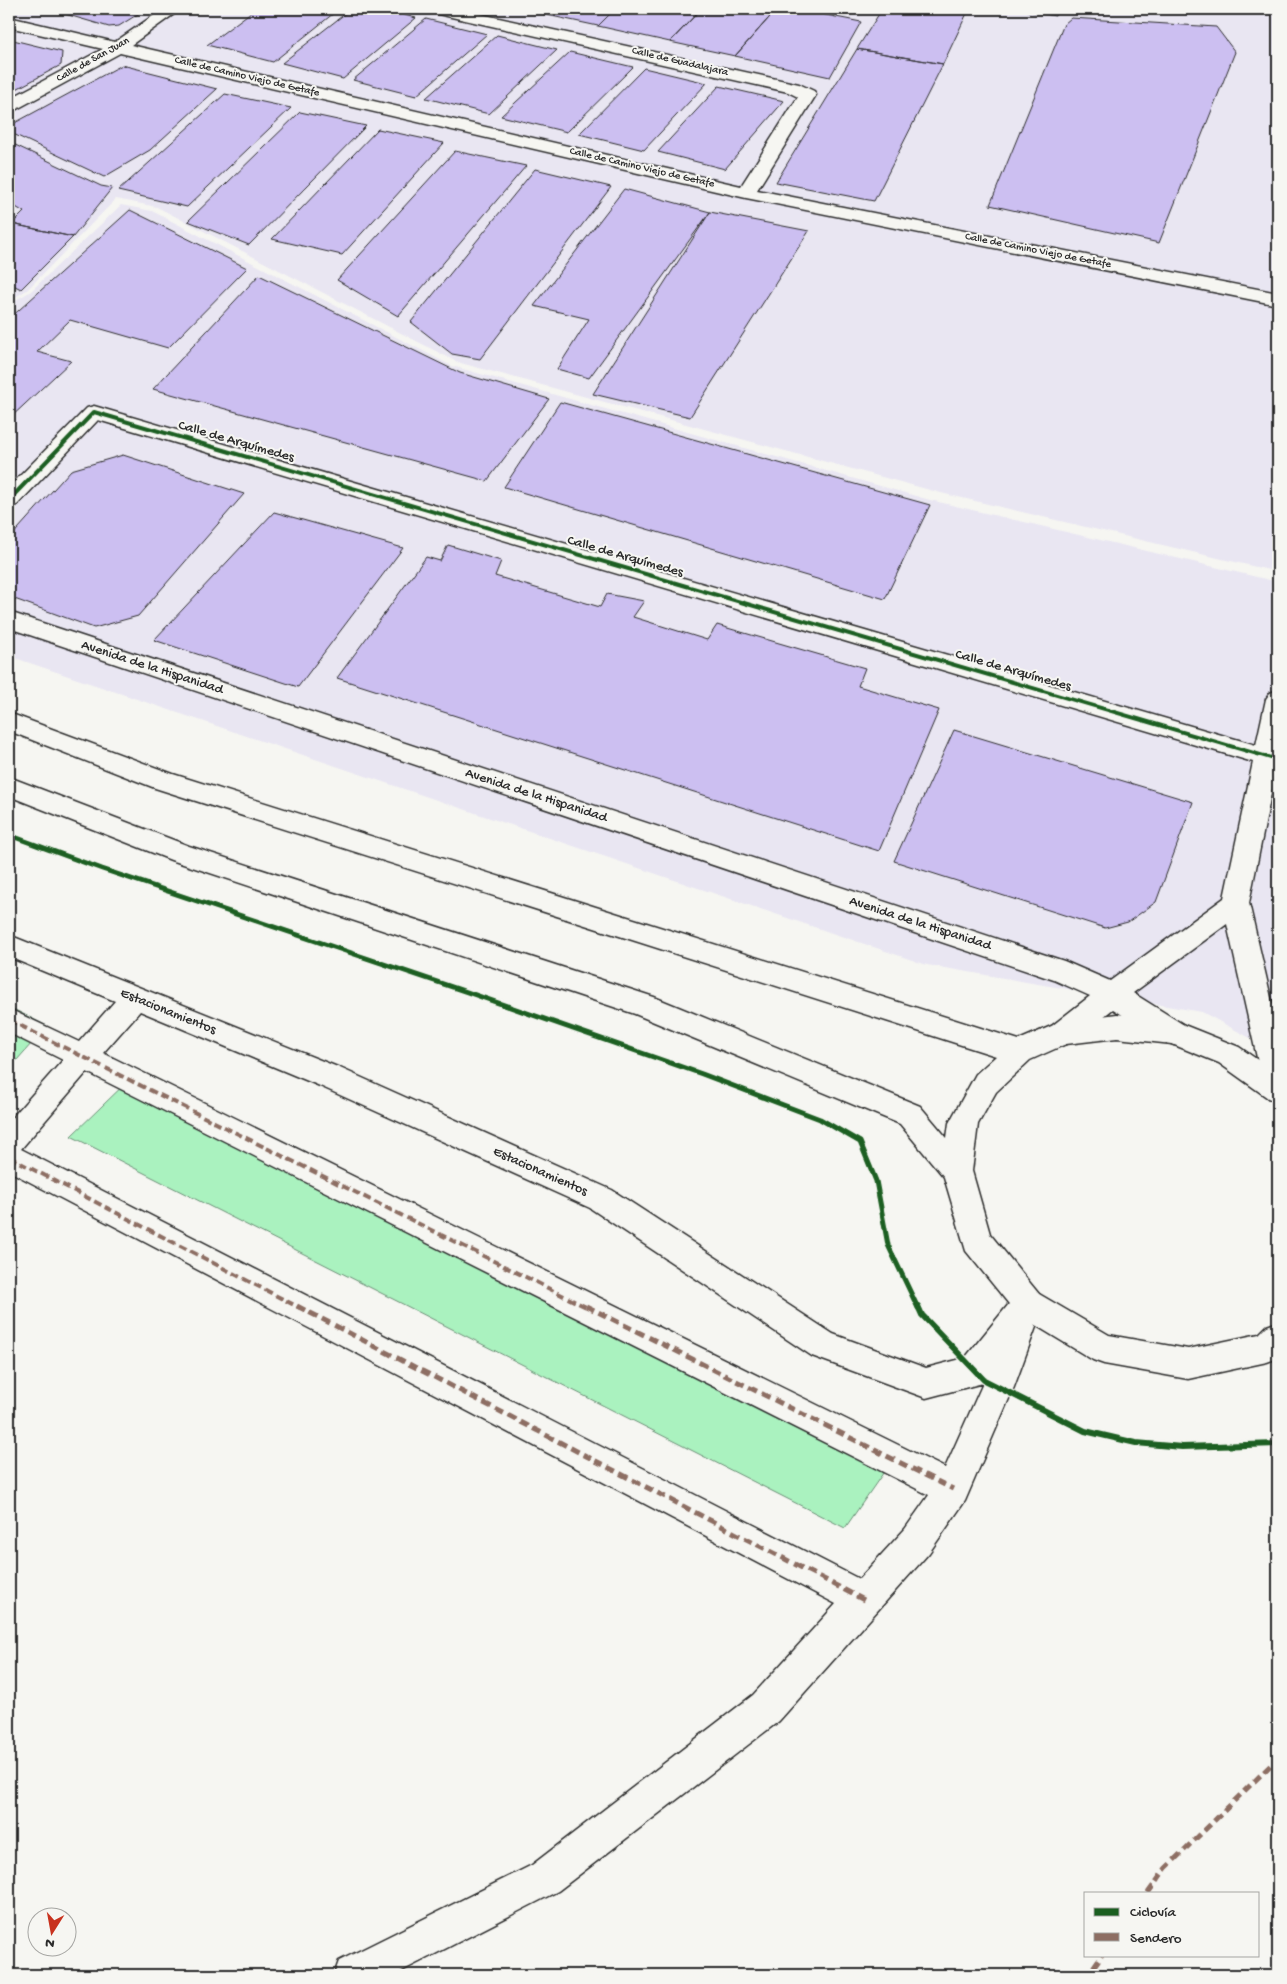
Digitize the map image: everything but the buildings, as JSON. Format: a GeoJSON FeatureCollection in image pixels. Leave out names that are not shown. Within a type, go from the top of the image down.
{"type":"FeatureCollection","features":[{"type":"Feature","properties":{"kind":"street","name":"Calle de San Juan"},"geometry":{"type":"LineString","coordinates":[[9,106],[118,47],[173,9]]}},
{"type":"Feature","properties":{"kind":"street","name":"Calle de Guadalajara"},"geometry":{"type":"LineString","coordinates":[[438,9],[793,88],[808,95],[746,193]]}},
{"type":"Feature","properties":{"kind":"street","name":"Calle de Camino Viejo de Getafe"},"geometry":{"type":"LineString","coordinates":[[9,22],[746,193],[1278,299]]}},
{"type":"Feature","properties":{"kind":"street","name":"Calle de Arquímedes"},"geometry":{"type":"LineString","coordinates":[[9,500],[94,412],[1272,759]]}},
{"type":"Feature","properties":{"kind":"street","name":"Avenida de la Hispanidad"},"geometry":{"type":"LineString","coordinates":[[9,620],[1064,972],[1112,994],[1174,1034]]}},
{"type":"Feature","properties":{"kind":"street"},"geometry":{"type":"LineString","coordinates":[[1278,699],[1272,759],[1236,903],[1278,1089]]}},
{"type":"Feature","properties":{"kind":"street"},"geometry":{"type":"LineString","coordinates":[[9,722],[164,781],[1020,1052]]}},
{"type":"Feature","properties":{"kind":"street"},"geometry":{"type":"LineString","coordinates":[[9,786],[180,852],[644,1004],[910,1115],[957,1170]]}},
{"type":"Feature","properties":{"kind":"street"},"geometry":{"type":"LineString","coordinates":[[1236,903],[1112,994],[1063,1033],[1020,1052],[986,1084],[964,1123],[957,1170],[977,1241],[1028,1304],[1104,1349],[1188,1364],[1274,1344]]}},
{"type":"Feature","properties":{"kind":"street","name":"Estacionamientos"},"geometry":{"type":"LineString","coordinates":[[9,946],[330,1078],[601,1199],[823,1345],[926,1383],[975,1371],[1028,1304]]}},
{"type":"Feature","properties":{"kind":"street"},"geometry":{"type":"LineString","coordinates":[[9,1141],[135,998]]}},
{"type":"Feature","properties":{"kind":"street"},"geometry":{"type":"LineString","coordinates":[[9,1020],[953,1489]]}},
{"type":"Feature","properties":{"kind":"street"},"geometry":{"type":"LineString","coordinates":[[1063,1033],[1116,1026],[1174,1034],[1229,1055],[1278,1089]]}},
{"type":"Feature","properties":{"kind":"street"},"geometry":{"type":"LineString","coordinates":[[9,1157],[864,1600]]}},
{"type":"Feature","properties":{"kind":"street"},"geometry":{"type":"LineString","coordinates":[[353,1975],[546,1878],[766,1708],[917,1541],[953,1489],[998,1387],[1028,1304]]}},
{"type":"Feature","properties":{"kind":"shaded area"},"geometry":{"type":"Polygon","coordinates":[[[9,9],[1278,9],[1278,533],[1269,570],[941,493],[457,362],[157,207],[116,199],[27,290],[9,301],[9,9]]]}},
{"type":"Feature","properties":{"kind":"shaded area"},"geometry":{"type":"Polygon","coordinates":[[[121,205],[152,211],[452,366],[930,500],[1278,582],[1278,1053],[1202,1012],[927,965],[9,656],[9,304],[31,291],[121,205]]]}},
{"type":"Feature","properties":{"kind":"green space"},"geometry":{"type":"Polygon","coordinates":[[[9,1007],[47,1026],[9,1069],[9,1007]]]}},
{"type":"Feature","properties":{"kind":"green space"},"geometry":{"type":"Polygon","coordinates":[[[133,1076],[897,1453],[845,1528],[71,1136],[133,1076]]]}},
{"type":"Feature","properties":{"kind":"marked path"},"geometry":{"type":"LineString","coordinates":[[9,1020],[953,1489]]}},
{"type":"Feature","properties":{"kind":"marked path"},"geometry":{"type":"LineString","coordinates":[[9,1157],[864,1600]]}},
{"type":"Feature","properties":{"kind":"marked path"},"geometry":{"type":"LineString","coordinates":[[1149,1892],[1166,1868],[1278,1758]]}},
{"type":"Feature","properties":{"kind":"marked path"},"geometry":{"type":"LineString","coordinates":[[1082,1975],[1092,1969],[1101,1956]]}},
{"type":"Feature","properties":{"kind":"cycle path"},"geometry":{"type":"LineString","coordinates":[[9,500],[94,412],[1278,760]]}},
{"type":"Feature","properties":{"kind":"cycle path"},"geometry":{"type":"LineString","coordinates":[[9,835],[102,869],[467,992],[702,1074],[820,1119],[860,1142],[876,1181],[888,1245],[922,1315],[984,1380],[1085,1431],[1136,1443],[1182,1447],[1278,1444]]}}]}
